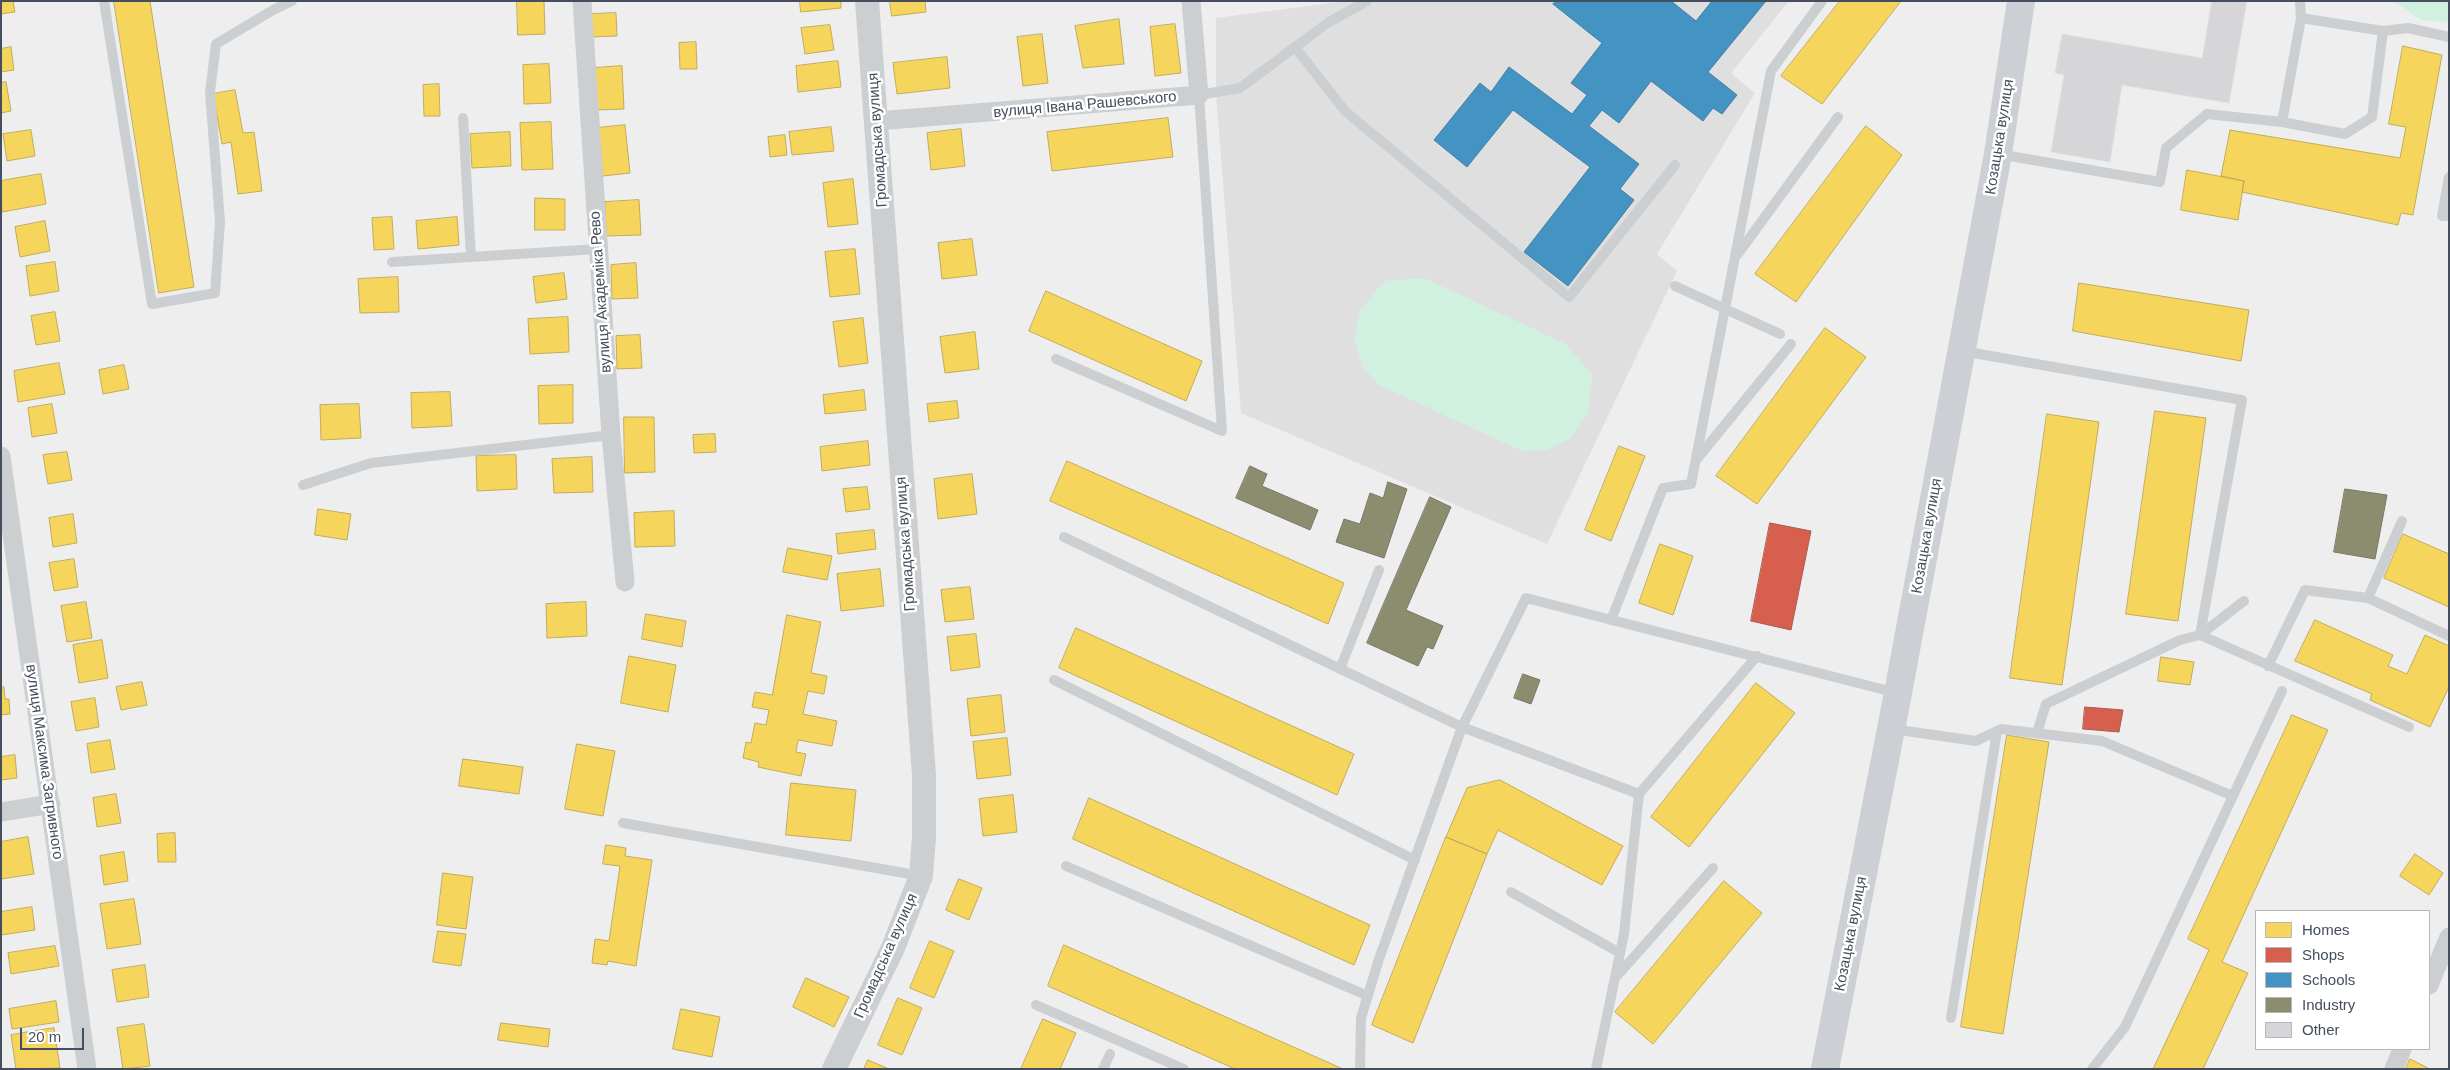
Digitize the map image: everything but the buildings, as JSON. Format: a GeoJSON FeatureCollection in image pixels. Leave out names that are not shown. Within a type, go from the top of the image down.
{"type":"FeatureCollection","features":[{"type":"Feature","properties":{"kind":"main road","name":"Козацька вулиця"},"geometry":{"type":"LineString","coordinates":[[1825,1069],[1898,693],[1998,154],[2021,1]]}},
{"type":"Feature","properties":{"kind":"street","name":"вулиця Академіка Рево"},"geometry":{"type":"LineString","coordinates":[[582,1],[611,436],[625,582]]}},
{"type":"Feature","properties":{"kind":"street","name":"Громадська вулиця"},"geometry":{"type":"LineString","coordinates":[[834,1069],[893,948],[921,876],[924,837],[924,775],[867,1]]}},
{"type":"Feature","properties":{"kind":"street","name":"вулиця Івана Рашевського"},"geometry":{"type":"LineString","coordinates":[[877,121],[1198,95],[1191,1]]}},
{"type":"Feature","properties":{"kind":"street","name":"вулиця Максима Загривного"},"geometry":{"type":"LineString","coordinates":[[1,456],[87,1069]]}},
{"type":"Feature","properties":{"kind":"street"},"geometry":{"type":"LineString","coordinates":[[1,812],[51,804]]}},
{"type":"Feature","properties":{"kind":"street"},"geometry":{"type":"LineString","coordinates":[[2430,983],[2449,937]]}},
{"type":"Feature","properties":{"kind":"street"},"geometry":{"type":"LineString","coordinates":[[2394,1069],[2402,1050]]}},
{"type":"Feature","properties":{"kind":"lane"},"geometry":{"type":"LineString","coordinates":[[104,1],[152,304],[216,293],[220,222],[210,92],[216,44],[273,10],[292,1]]}},
{"type":"Feature","properties":{"kind":"lane"},"geometry":{"type":"LineString","coordinates":[[1056,359],[1222,432],[1198,95],[1240,88],[1329,22],[1367,1]]}},
{"type":"Feature","properties":{"kind":"lane"},"geometry":{"type":"LineString","coordinates":[[1611,620],[1663,488],[1691,484],[1771,71],[1822,1]]}},
{"type":"Feature","properties":{"kind":"lane"},"geometry":{"type":"LineString","coordinates":[[2282,122],[2301,18],[2300,1]]}},
{"type":"Feature","properties":{"kind":"lane"},"geometry":{"type":"LineString","coordinates":[[2301,18],[2383,31],[2408,28],[2449,36]]}},
{"type":"Feature","properties":{"kind":"lane"},"geometry":{"type":"LineString","coordinates":[[1998,154],[2160,182],[2166,148],[2207,114],[2282,122],[2345,134],[2372,117],[2383,31]]}},
{"type":"Feature","properties":{"kind":"lane"},"geometry":{"type":"LineString","coordinates":[[1295,47],[1346,111],[1569,297],[1675,165]]}},
{"type":"Feature","properties":{"kind":"lane"},"geometry":{"type":"LineString","coordinates":[[1735,258],[1838,117]]}},
{"type":"Feature","properties":{"kind":"lane"},"geometry":{"type":"LineString","coordinates":[[463,118],[471,256]]}},
{"type":"Feature","properties":{"kind":"lane"},"geometry":{"type":"LineString","coordinates":[[2449,177],[2442,216],[2449,216]]}},
{"type":"Feature","properties":{"kind":"lane"},"geometry":{"type":"LineString","coordinates":[[392,262],[598,248]]}},
{"type":"Feature","properties":{"kind":"lane"},"geometry":{"type":"LineString","coordinates":[[1675,286],[1780,334]]}},
{"type":"Feature","properties":{"kind":"lane"},"geometry":{"type":"LineString","coordinates":[[1696,461],[1791,344]]}},
{"type":"Feature","properties":{"kind":"lane"},"geometry":{"type":"LineString","coordinates":[[1961,351],[2242,400],[2200,635]]}},
{"type":"Feature","properties":{"kind":"lane"},"geometry":{"type":"LineString","coordinates":[[303,485],[371,463],[611,436]]}},
{"type":"Feature","properties":{"kind":"lane"},"geometry":{"type":"LineString","coordinates":[[2368,598],[2402,520]]}},
{"type":"Feature","properties":{"kind":"lane"},"geometry":{"type":"LineString","coordinates":[[1064,537],[1462,727],[1639,794]]}},
{"type":"Feature","properties":{"kind":"lane"},"geometry":{"type":"LineString","coordinates":[[1340,669],[1379,570]]}},
{"type":"Feature","properties":{"kind":"lane"},"geometry":{"type":"LineString","coordinates":[[2268,666],[2305,590],[2368,598],[2449,636]]}},
{"type":"Feature","properties":{"kind":"lane"},"geometry":{"type":"LineString","coordinates":[[1360,1069],[1361,1018],[1415,860],[1462,727],[1526,598],[1898,693]]}},
{"type":"Feature","properties":{"kind":"lane"},"geometry":{"type":"LineString","coordinates":[[2037,732],[2046,704],[2180,640],[2200,635],[2244,601]]}},
{"type":"Feature","properties":{"kind":"lane"},"geometry":{"type":"LineString","coordinates":[[2200,635],[2408,727]]}},
{"type":"Feature","properties":{"kind":"lane"},"geometry":{"type":"LineString","coordinates":[[1596,1069],[1620,952],[1639,794],[1758,656]]}},
{"type":"Feature","properties":{"kind":"lane"},"geometry":{"type":"LineString","coordinates":[[1054,680],[1415,860]]}},
{"type":"Feature","properties":{"kind":"lane"},"geometry":{"type":"LineString","coordinates":[[2092,1069],[2125,1027],[2282,691]]}},
{"type":"Feature","properties":{"kind":"lane"},"geometry":{"type":"LineString","coordinates":[[1891,729],[1976,742],[2000,729],[2102,741],[2232,796]]}},
{"type":"Feature","properties":{"kind":"lane"},"geometry":{"type":"LineString","coordinates":[[1951,1018],[1997,731]]}},
{"type":"Feature","properties":{"kind":"lane"},"geometry":{"type":"LineString","coordinates":[[623,823],[921,876]]}},
{"type":"Feature","properties":{"kind":"lane"},"geometry":{"type":"LineString","coordinates":[[1066,866],[1368,996]]}},
{"type":"Feature","properties":{"kind":"lane"},"geometry":{"type":"LineString","coordinates":[[1615,978],[1713,868]]}},
{"type":"Feature","properties":{"kind":"lane"},"geometry":{"type":"LineString","coordinates":[[1511,892],[1620,952]]}},
{"type":"Feature","properties":{"kind":"lane"},"geometry":{"type":"LineString","coordinates":[[1036,1005],[1184,1069]]}},
{"type":"Feature","properties":{"kind":"lane"},"geometry":{"type":"LineString","coordinates":[[1103,1069],[1110,1054]]}},
{"type":"Feature","properties":{"kind":"shaded area"},"geometry":{"type":"Polygon","coordinates":[[[1346,1],[1789,1],[1731,73],[1755,93],[1657,254],[1677,271],[1547,544],[1241,413],[1216,93],[1216,18],[1346,1]]]}},
{"type":"Feature","properties":{"kind":"green space"},"geometry":{"type":"Polygon","coordinates":[[[2394,1],[2449,1],[2449,22],[2421,20],[2394,1]]]}},
{"type":"Feature","properties":{"kind":"green space"},"geometry":{"type":"Polygon","coordinates":[[[1424,278],[1566,344],[1592,375],[1588,414],[1571,438],[1546,450],[1522,451],[1379,385],[1363,367],[1354,340],[1359,312],[1384,281],[1424,278]]]}}]}
